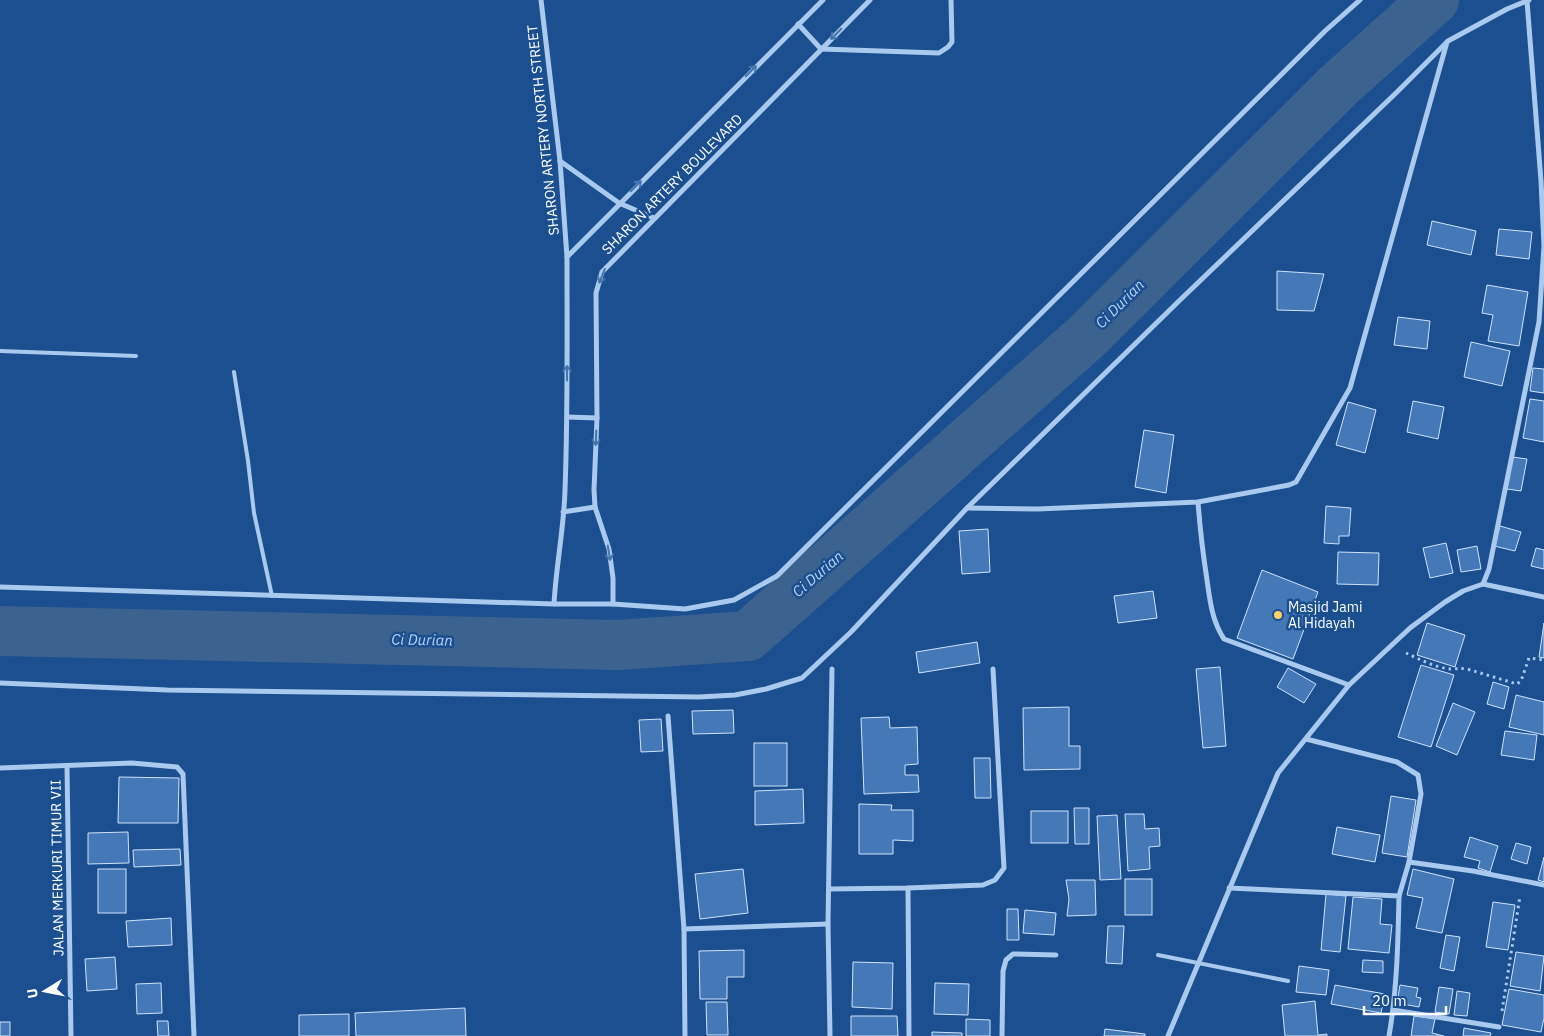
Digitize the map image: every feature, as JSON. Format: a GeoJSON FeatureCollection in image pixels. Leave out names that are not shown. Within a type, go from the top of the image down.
{"type":"FeatureCollection","features":[{"type":"Feature","properties":{"kind":"street","name":"SHARON ARTERY NORTH STREET"},"geometry":{"type":"LineString","coordinates":[[541,0],[560,161],[567,257]]}},
{"type":"Feature","properties":{"kind":"street","name":"SHARON ARTERY BOULEVARD"},"geometry":{"type":"LineString","coordinates":[[567,257],[823,0]]}},
{"type":"Feature","properties":{"kind":"street","name":"SHARON ARTERY BOULEVARD"},"geometry":{"type":"LineString","coordinates":[[613,604],[613,578],[609,549],[595,507],[594,490],[597,418],[596,293],[602,272],[870,0]]}},
{"type":"Feature","properties":{"kind":"street"},"geometry":{"type":"LineString","coordinates":[[798,24],[821,49],[939,53],[952,42],[951,0]]}},
{"type":"Feature","properties":{"kind":"street"},"geometry":{"type":"LineString","coordinates":[[0,588],[554,604],[613,604],[685,609],[734,600],[777,576],[1324,31],[1360,0]]}},
{"type":"Feature","properties":{"kind":"street"},"geometry":{"type":"LineString","coordinates":[[0,682],[166,690],[699,697],[735,696],[802,678],[851,632],[967,508],[1173,307],[1398,92],[1448,41],[1507,9],[1528,0],[1542,181],[1544,246],[1539,322],[1489,570],[1483,584]]}},
{"type":"Feature","properties":{"kind":"street"},"geometry":{"type":"LineString","coordinates":[[967,508],[1038,509],[1198,502],[1289,485],[1296,482],[1350,388],[1448,41]]}},
{"type":"Feature","properties":{"kind":"street"},"geometry":{"type":"LineString","coordinates":[[560,161],[619,203],[654,218]]}},
{"type":"Feature","properties":{"kind":"street"},"geometry":{"type":"LineString","coordinates":[[554,604],[556,566],[565,492],[567,257]]}},
{"type":"Feature","properties":{"kind":"street"},"geometry":{"type":"LineString","coordinates":[[567,417],[597,418]]}},
{"type":"Feature","properties":{"kind":"street"},"geometry":{"type":"LineString","coordinates":[[1198,502],[1201,541],[1213,615],[1224,639],[1349,685]]}},
{"type":"Feature","properties":{"kind":"street"},"geometry":{"type":"LineString","coordinates":[[563,512],[595,507]]}},
{"type":"Feature","properties":{"kind":"street"},"geometry":{"type":"LineString","coordinates":[[1168,1036],[1278,773],[1349,685],[1410,628],[1463,591],[1483,584],[1544,598]]}},
{"type":"Feature","properties":{"kind":"street"},"geometry":{"type":"LineString","coordinates":[[830,1036],[828,924],[832,669]]}},
{"type":"Feature","properties":{"kind":"street"},"geometry":{"type":"LineString","coordinates":[[830,889],[983,885],[995,880],[1004,868],[993,669]]}},
{"type":"Feature","properties":{"kind":"street"},"geometry":{"type":"LineString","coordinates":[[668,716],[684,929],[685,1036]]}},
{"type":"Feature","properties":{"kind":"street"},"geometry":{"type":"LineString","coordinates":[[1306,739],[1397,762],[1418,775],[1421,794],[1409,862],[1399,896],[1398,962],[1394,1010],[1389,1036]]}},
{"type":"Feature","properties":{"kind":"street"},"geometry":{"type":"LineString","coordinates":[[66,766],[132,763],[177,767],[183,774],[194,1036]]}},
{"type":"Feature","properties":{"kind":"street","name":"JALAN MERKURI TIMUR VII"},"geometry":{"type":"LineString","coordinates":[[0,768],[66,766],[70,1036]]}},
{"type":"Feature","properties":{"kind":"street"},"geometry":{"type":"LineString","coordinates":[[1409,862],[1544,885]]}},
{"type":"Feature","properties":{"kind":"street"},"geometry":{"type":"LineString","coordinates":[[908,888],[909,1036]]}},
{"type":"Feature","properties":{"kind":"street"},"geometry":{"type":"LineString","coordinates":[[1229,888],[1399,896]]}},
{"type":"Feature","properties":{"kind":"street"},"geometry":{"type":"LineString","coordinates":[[684,929],[828,924]]}},
{"type":"Feature","properties":{"kind":"street"},"geometry":{"type":"LineString","coordinates":[[1002,1036],[1002,971],[1006,960],[1013,954],[1056,955]]}},
{"type":"Feature","properties":{"kind":"street"},"geometry":{"type":"LineString","coordinates":[[1394,1010],[1499,1027]]}},
{"type":"Feature","properties":{"kind":"lane"},"geometry":{"type":"LineString","coordinates":[[0,351],[136,356]]}},
{"type":"Feature","properties":{"kind":"lane"},"geometry":{"type":"LineString","coordinates":[[234,372],[254,513],[272,596]]}},
{"type":"Feature","properties":{"kind":"lane"},"geometry":{"type":"LineString","coordinates":[[1158,955],[1288,981]]}},
{"type":"Feature","properties":{"kind":"path"},"geometry":{"type":"LineString","coordinates":[[1390,647],[1439,666],[1452,669],[1467,669],[1517,684],[1521,681],[1529,658],[1544,660]]}},
{"type":"Feature","properties":{"kind":"path"},"geometry":{"type":"LineString","coordinates":[[1499,1027],[1523,881]]}},
{"type":"Feature","properties":{"kind":"building"},"geometry":{"type":"Polygon","coordinates":[[[1432,221],[1476,231],[1471,255],[1427,245],[1432,221]]]}},
{"type":"Feature","properties":{"kind":"building"},"geometry":{"type":"Polygon","coordinates":[[[1499,229],[1532,232],[1529,259],[1496,255],[1499,229]]]}},
{"type":"Feature","properties":{"kind":"building"},"geometry":{"type":"Polygon","coordinates":[[[1277,271],[1324,274],[1314,311],[1277,310],[1277,271]]]}},
{"type":"Feature","properties":{"kind":"building"},"geometry":{"type":"Polygon","coordinates":[[[1487,285],[1528,292],[1519,346],[1488,341],[1493,315],[1482,313],[1487,285]]]}},
{"type":"Feature","properties":{"kind":"building"},"geometry":{"type":"Polygon","coordinates":[[[1398,317],[1430,321],[1427,349],[1394,345],[1398,317]]]}},
{"type":"Feature","properties":{"kind":"building"},"geometry":{"type":"Polygon","coordinates":[[[1471,342],[1510,351],[1502,386],[1464,377],[1471,342]]]}},
{"type":"Feature","properties":{"kind":"building"},"geometry":{"type":"Polygon","coordinates":[[[1533,368],[1544,369],[1544,393],[1530,391],[1533,368]]]}},
{"type":"Feature","properties":{"kind":"building"},"geometry":{"type":"Polygon","coordinates":[[[1530,399],[1544,401],[1544,442],[1523,438],[1530,399]]]}},
{"type":"Feature","properties":{"kind":"building"},"geometry":{"type":"Polygon","coordinates":[[[1413,401],[1444,407],[1438,439],[1407,432],[1413,401]]]}},
{"type":"Feature","properties":{"kind":"building"},"geometry":{"type":"Polygon","coordinates":[[[1348,402],[1376,410],[1365,453],[1336,445],[1348,402]]]}},
{"type":"Feature","properties":{"kind":"building"},"geometry":{"type":"Polygon","coordinates":[[[1144,430],[1174,435],[1166,493],[1135,487],[1144,430]]]}},
{"type":"Feature","properties":{"kind":"building"},"geometry":{"type":"Polygon","coordinates":[[[1512,457],[1527,459],[1521,491],[1507,489],[1512,457]]]}},
{"type":"Feature","properties":{"kind":"building"},"geometry":{"type":"Polygon","coordinates":[[[1326,506],[1351,508],[1349,536],[1339,536],[1339,544],[1324,543],[1326,506]]]}},
{"type":"Feature","properties":{"kind":"building"},"geometry":{"type":"Polygon","coordinates":[[[1500,526],[1521,532],[1515,551],[1494,546],[1500,526]]]}},
{"type":"Feature","properties":{"kind":"building"},"geometry":{"type":"Polygon","coordinates":[[[988,529],[990,572],[962,574],[959,531],[988,529]]]}},
{"type":"Feature","properties":{"kind":"building"},"geometry":{"type":"Polygon","coordinates":[[[1446,543],[1453,573],[1430,578],[1423,548],[1446,543]]]}},
{"type":"Feature","properties":{"kind":"building"},"geometry":{"type":"Polygon","coordinates":[[[1477,546],[1481,569],[1461,572],[1457,550],[1477,546]]]}},
{"type":"Feature","properties":{"kind":"building"},"geometry":{"type":"Polygon","coordinates":[[[1536,548],[1544,550],[1544,569],[1531,566],[1536,548]]]}},
{"type":"Feature","properties":{"kind":"building"},"geometry":{"type":"Polygon","coordinates":[[[1338,552],[1379,553],[1378,585],[1337,584],[1338,552]]]}},
{"type":"Feature","properties":{"kind":"building","name":"Masjid Jami Al Hidayah"},"geometry":{"type":"Polygon","coordinates":[[[1262,570],[1318,592],[1293,659],[1237,638],[1262,570]]]}},
{"type":"Feature","properties":{"kind":"building"},"geometry":{"type":"Polygon","coordinates":[[[1153,591],[1157,618],[1118,623],[1114,596],[1153,591]]]}},
{"type":"Feature","properties":{"kind":"building"},"geometry":{"type":"Polygon","coordinates":[[[1427,623],[1465,635],[1455,667],[1417,655],[1427,623]]]}},
{"type":"Feature","properties":{"kind":"building"},"geometry":{"type":"Polygon","coordinates":[[[1544,623],[1544,658],[1539,657],[1544,623]]]}},
{"type":"Feature","properties":{"kind":"building"},"geometry":{"type":"Polygon","coordinates":[[[977,642],[980,663],[919,673],[916,652],[977,642]]]}},
{"type":"Feature","properties":{"kind":"building"},"geometry":{"type":"Polygon","coordinates":[[[1421,665],[1454,675],[1431,747],[1398,737],[1421,665]]]}},
{"type":"Feature","properties":{"kind":"building"},"geometry":{"type":"Polygon","coordinates":[[[1220,667],[1226,746],[1203,748],[1196,669],[1220,667]]]}},
{"type":"Feature","properties":{"kind":"building"},"geometry":{"type":"Polygon","coordinates":[[[1288,668],[1316,684],[1304,703],[1277,687],[1288,668]]]}},
{"type":"Feature","properties":{"kind":"building"},"geometry":{"type":"Polygon","coordinates":[[[1493,682],[1509,687],[1504,709],[1487,704],[1493,682]]]}},
{"type":"Feature","properties":{"kind":"building"},"geometry":{"type":"Polygon","coordinates":[[[1516,695],[1544,702],[1544,735],[1509,727],[1516,695]]]}},
{"type":"Feature","properties":{"kind":"building"},"geometry":{"type":"Polygon","coordinates":[[[1453,703],[1475,712],[1457,755],[1436,746],[1453,703]]]}},
{"type":"Feature","properties":{"kind":"building"},"geometry":{"type":"Polygon","coordinates":[[[1069,707],[1069,746],[1080,746],[1080,769],[1024,770],[1023,708],[1069,707]]]}},
{"type":"Feature","properties":{"kind":"building"},"geometry":{"type":"Polygon","coordinates":[[[733,710],[734,733],[693,734],[692,711],[733,710]]]}},
{"type":"Feature","properties":{"kind":"building"},"geometry":{"type":"Polygon","coordinates":[[[889,717],[890,728],[917,727],[918,764],[905,765],[905,775],[918,775],[919,792],[864,794],[861,718],[889,717]]]}},
{"type":"Feature","properties":{"kind":"building"},"geometry":{"type":"Polygon","coordinates":[[[661,719],[663,751],[641,752],[639,720],[661,719]]]}},
{"type":"Feature","properties":{"kind":"building"},"geometry":{"type":"Polygon","coordinates":[[[1505,731],[1537,735],[1534,760],[1501,755],[1505,731]]]}},
{"type":"Feature","properties":{"kind":"building"},"geometry":{"type":"Polygon","coordinates":[[[754,743],[787,743],[787,786],[754,786],[754,743]]]}},
{"type":"Feature","properties":{"kind":"building"},"geometry":{"type":"Polygon","coordinates":[[[974,758],[990,758],[991,798],[975,798],[974,758]]]}},
{"type":"Feature","properties":{"kind":"building"},"geometry":{"type":"Polygon","coordinates":[[[119,777],[179,778],[178,823],[118,823],[119,777]]]}},
{"type":"Feature","properties":{"kind":"building"},"geometry":{"type":"Polygon","coordinates":[[[803,789],[804,823],[755,825],[755,791],[803,789]]]}},
{"type":"Feature","properties":{"kind":"building"},"geometry":{"type":"Polygon","coordinates":[[[1391,796],[1416,800],[1407,857],[1382,853],[1391,796]]]}},
{"type":"Feature","properties":{"kind":"building"},"geometry":{"type":"Polygon","coordinates":[[[859,804],[892,805],[891,810],[913,810],[913,841],[893,840],[893,854],[859,854],[859,804]]]}},
{"type":"Feature","properties":{"kind":"building"},"geometry":{"type":"Polygon","coordinates":[[[1074,808],[1089,808],[1089,844],[1075,844],[1074,808]]]}},
{"type":"Feature","properties":{"kind":"building"},"geometry":{"type":"Polygon","coordinates":[[[1031,811],[1068,811],[1068,843],[1031,843],[1031,811]]]}},
{"type":"Feature","properties":{"kind":"building"},"geometry":{"type":"Polygon","coordinates":[[[1125,814],[1144,814],[1145,829],[1159,828],[1160,846],[1149,847],[1150,869],[1128,871],[1125,814]]]}},
{"type":"Feature","properties":{"kind":"building"},"geometry":{"type":"Polygon","coordinates":[[[1117,815],[1121,879],[1100,880],[1097,816],[1117,815]]]}},
{"type":"Feature","properties":{"kind":"building"},"geometry":{"type":"Polygon","coordinates":[[[1337,827],[1380,835],[1375,862],[1332,854],[1337,827]]]}},
{"type":"Feature","properties":{"kind":"building"},"geometry":{"type":"Polygon","coordinates":[[[128,832],[129,863],[88,864],[88,833],[128,832]]]}},
{"type":"Feature","properties":{"kind":"building"},"geometry":{"type":"Polygon","coordinates":[[[1470,837],[1498,846],[1490,872],[1478,868],[1480,861],[1464,857],[1470,837]]]}},
{"type":"Feature","properties":{"kind":"building"},"geometry":{"type":"Polygon","coordinates":[[[1516,843],[1531,847],[1527,864],[1511,859],[1516,843]]]}},
{"type":"Feature","properties":{"kind":"building"},"geometry":{"type":"Polygon","coordinates":[[[180,849],[181,865],[134,867],[133,850],[180,849]]]}},
{"type":"Feature","properties":{"kind":"building"},"geometry":{"type":"Polygon","coordinates":[[[1544,857],[1544,882],[1538,880],[1544,857]]]}},
{"type":"Feature","properties":{"kind":"building"},"geometry":{"type":"Polygon","coordinates":[[[98,869],[126,869],[126,913],[98,913],[98,869]]]}},
{"type":"Feature","properties":{"kind":"building"},"geometry":{"type":"Polygon","coordinates":[[[743,869],[748,913],[700,919],[695,874],[743,869]]]}},
{"type":"Feature","properties":{"kind":"building"},"geometry":{"type":"Polygon","coordinates":[[[1413,869],[1454,879],[1442,933],[1416,928],[1423,898],[1407,895],[1413,869]]]}},
{"type":"Feature","properties":{"kind":"building"},"geometry":{"type":"Polygon","coordinates":[[[1125,879],[1152,879],[1152,915],[1125,915],[1125,879]]]}},
{"type":"Feature","properties":{"kind":"building"},"geometry":{"type":"Polygon","coordinates":[[[1066,880],[1095,880],[1096,915],[1067,916],[1069,899],[1066,880]]]}},
{"type":"Feature","properties":{"kind":"building"},"geometry":{"type":"Polygon","coordinates":[[[1326,894],[1346,896],[1340,952],[1321,950],[1326,894]]]}},
{"type":"Feature","properties":{"kind":"building"},"geometry":{"type":"Polygon","coordinates":[[[1353,897],[1382,899],[1380,924],[1392,925],[1389,953],[1348,949],[1353,897]]]}},
{"type":"Feature","properties":{"kind":"building"},"geometry":{"type":"Polygon","coordinates":[[[1493,902],[1515,905],[1508,950],[1486,947],[1493,902]]]}},
{"type":"Feature","properties":{"kind":"building"},"geometry":{"type":"Polygon","coordinates":[[[1007,909],[1018,909],[1019,940],[1007,940],[1007,909]]]}},
{"type":"Feature","properties":{"kind":"building"},"geometry":{"type":"Polygon","coordinates":[[[1025,910],[1056,913],[1054,935],[1023,933],[1025,910]]]}},
{"type":"Feature","properties":{"kind":"building"},"geometry":{"type":"Polygon","coordinates":[[[171,918],[172,945],[128,947],[126,921],[171,918]]]}},
{"type":"Feature","properties":{"kind":"building"},"geometry":{"type":"Polygon","coordinates":[[[1108,926],[1124,926],[1122,964],[1106,963],[1108,926]]]}},
{"type":"Feature","properties":{"kind":"building"},"geometry":{"type":"Polygon","coordinates":[[[1446,935],[1460,937],[1454,971],[1440,968],[1446,935]]]}},
{"type":"Feature","properties":{"kind":"building"},"geometry":{"type":"Polygon","coordinates":[[[744,950],[744,977],[727,977],[727,999],[700,999],[699,951],[744,950]]]}},
{"type":"Feature","properties":{"kind":"building"},"geometry":{"type":"Polygon","coordinates":[[[1516,952],[1544,956],[1540,991],[1510,986],[1516,952]]]}},
{"type":"Feature","properties":{"kind":"building"},"geometry":{"type":"Polygon","coordinates":[[[115,957],[117,989],[87,991],[85,959],[115,957]]]}},
{"type":"Feature","properties":{"kind":"building"},"geometry":{"type":"Polygon","coordinates":[[[1363,960],[1383,961],[1383,973],[1362,972],[1363,960]]]}},
{"type":"Feature","properties":{"kind":"building"},"geometry":{"type":"Polygon","coordinates":[[[853,962],[893,963],[892,1009],[852,1007],[853,962]]]}},
{"type":"Feature","properties":{"kind":"building"},"geometry":{"type":"Polygon","coordinates":[[[1299,966],[1329,970],[1326,995],[1296,992],[1299,966]]]}},
{"type":"Feature","properties":{"kind":"building"},"geometry":{"type":"Polygon","coordinates":[[[161,983],[162,1013],[137,1014],[136,984],[161,983]]]}},
{"type":"Feature","properties":{"kind":"building"},"geometry":{"type":"Polygon","coordinates":[[[935,983],[969,984],[968,1015],[934,1014],[935,983]]]}},
{"type":"Feature","properties":{"kind":"building"},"geometry":{"type":"Polygon","coordinates":[[[1335,985],[1385,994],[1381,1013],[1331,1004],[1335,985]]]}},
{"type":"Feature","properties":{"kind":"building"},"geometry":{"type":"Polygon","coordinates":[[[1400,985],[1418,988],[1416,997],[1421,998],[1419,1007],[1397,1003],[1400,985]]]}},
{"type":"Feature","properties":{"kind":"building"},"geometry":{"type":"Polygon","coordinates":[[[1439,987],[1453,989],[1449,1014],[1435,1012],[1439,987]]]}},
{"type":"Feature","properties":{"kind":"building"},"geometry":{"type":"Polygon","coordinates":[[[1509,989],[1544,995],[1544,1018],[1541,1032],[1502,1025],[1509,989]]]}},
{"type":"Feature","properties":{"kind":"building"},"geometry":{"type":"Polygon","coordinates":[[[1457,991],[1470,993],[1467,1016],[1454,1015],[1457,991]]]}},
{"type":"Feature","properties":{"kind":"building"},"geometry":{"type":"Polygon","coordinates":[[[1315,1001],[1318,1035],[1327,1034],[1327,1036],[1285,1036],[1282,1005],[1315,1001]]]}},
{"type":"Feature","properties":{"kind":"building"},"geometry":{"type":"Polygon","coordinates":[[[706,1002],[727,1002],[728,1035],[707,1035],[706,1002]]]}},
{"type":"Feature","properties":{"kind":"building"},"geometry":{"type":"Polygon","coordinates":[[[465,1008],[466,1036],[356,1036],[355,1013],[465,1008]]]}},
{"type":"Feature","properties":{"kind":"building"},"geometry":{"type":"Polygon","coordinates":[[[349,1014],[349,1036],[299,1036],[299,1015],[349,1014]]]}},
{"type":"Feature","properties":{"kind":"building"},"geometry":{"type":"Polygon","coordinates":[[[851,1016],[897,1016],[898,1036],[851,1036],[851,1016]]]}},
{"type":"Feature","properties":{"kind":"building"},"geometry":{"type":"Polygon","coordinates":[[[1414,1016],[1435,1019],[1432,1033],[1444,1036],[1411,1036],[1414,1016]]]}},
{"type":"Feature","properties":{"kind":"building"},"geometry":{"type":"Polygon","coordinates":[[[966,1019],[990,1020],[990,1036],[966,1036],[966,1019]]]}},
{"type":"Feature","properties":{"kind":"building"},"geometry":{"type":"Polygon","coordinates":[[[157,1021],[168,1021],[169,1036],[158,1036],[157,1021]]]}},
{"type":"Feature","properties":{"kind":"building"},"geometry":{"type":"Polygon","coordinates":[[[0,1022],[10,1022],[10,1036],[0,1036],[0,1022]]]}},
{"type":"Feature","properties":{"kind":"building"},"geometry":{"type":"Polygon","coordinates":[[[1464,1028],[1491,1033],[1490,1036],[1463,1036],[1464,1028]]]}},
{"type":"Feature","properties":{"kind":"building"},"geometry":{"type":"Polygon","coordinates":[[[1105,1029],[1145,1034],[1145,1036],[1104,1036],[1105,1029]]]}},
{"type":"Feature","properties":{"kind":"building"},"geometry":{"type":"Polygon","coordinates":[[[932,1032],[962,1033],[962,1036],[932,1036],[932,1032]]]}},
{"type":"Feature","properties":{"kind":"waterway","name":"Ci Durian"},"geometry":{"type":"LineString","coordinates":[[0,631],[618,645],[748,636],[1085,338],[1338,86],[1434,0]]}},
{"type":"Feature","properties":{"kind":"place","name":"Masjid Jami Al Hidayah"},"geometry":{"type":"Point","coordinates":[1278,615]}}]}
